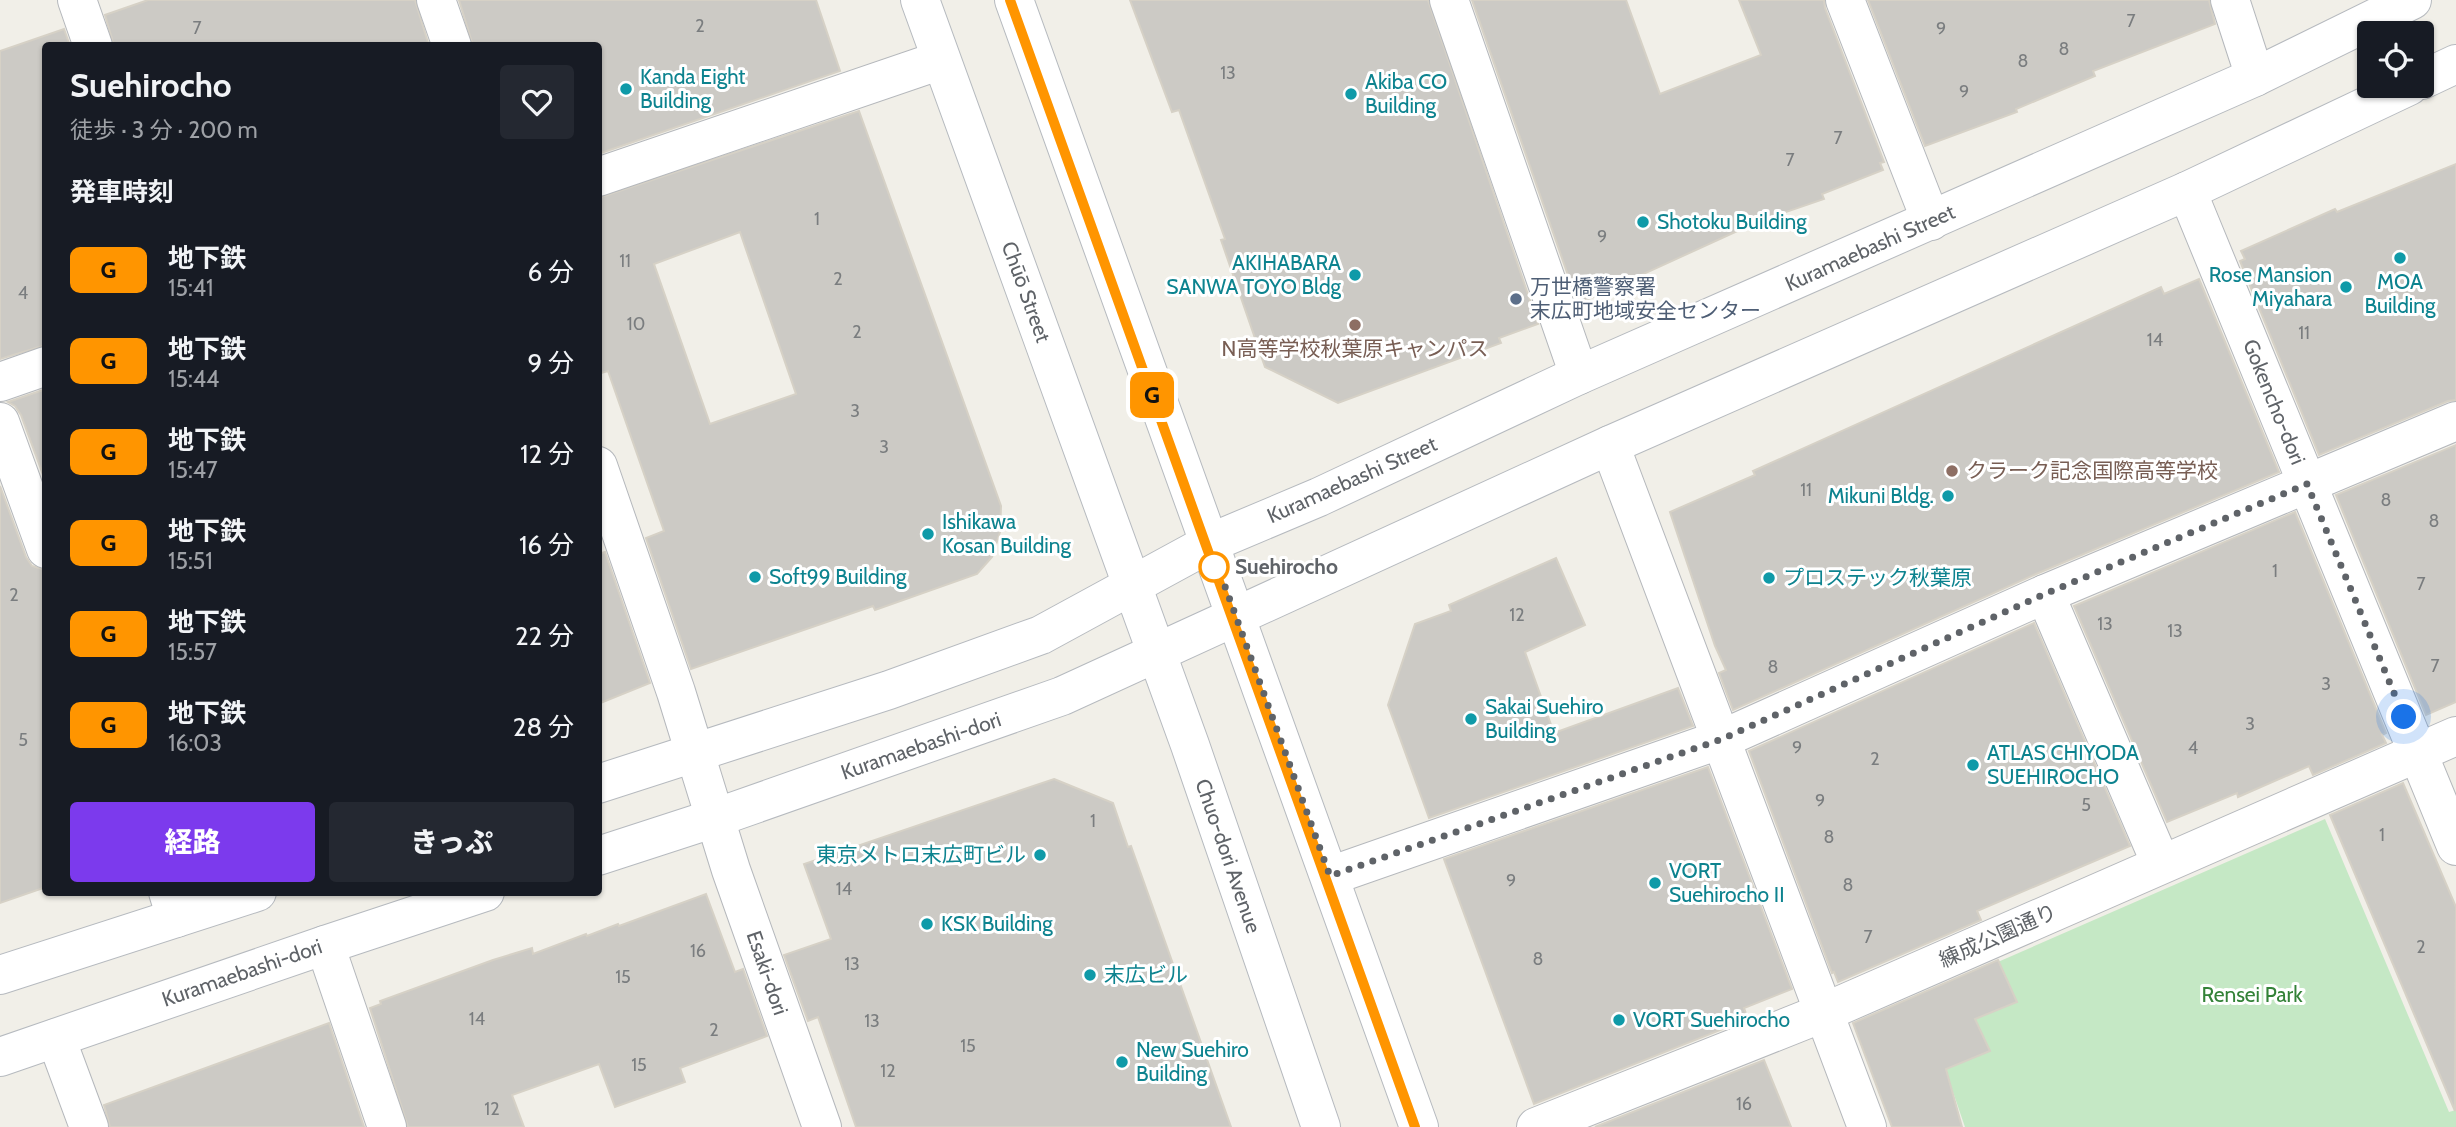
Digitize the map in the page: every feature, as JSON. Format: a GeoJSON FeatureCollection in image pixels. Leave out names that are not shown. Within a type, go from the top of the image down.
{"type":"FeatureCollection","features":[{"type":"Feature","properties":{"kind":"street"},"geometry":{"type":"LineString","coordinates":[[77,0],[92,42]]}},
{"type":"Feature","properties":{"kind":"street"},"geometry":{"type":"LineString","coordinates":[[436,0],[451,42]]}},
{"type":"Feature","properties":{"kind":"street","name":"Chūō Street"},"geometry":{"type":"LineString","coordinates":[[920,0],[1132,585]]}},
{"type":"Feature","properties":{"kind":"street"},"geometry":{"type":"LineString","coordinates":[[1014,0],[1419,1127]]}},
{"type":"Feature","properties":{"kind":"street"},"geometry":{"type":"LineString","coordinates":[[1449,0],[1579,375]]}},
{"type":"Feature","properties":{"kind":"street"},"geometry":{"type":"LineString","coordinates":[[1845,0],[1931,221]]}},
{"type":"Feature","properties":{"kind":"street"},"geometry":{"type":"LineString","coordinates":[[2230,0],[2255,77]]}},
{"type":"Feature","properties":{"kind":"street","name":"Kuramaebashi Street"},"geometry":{"type":"LineString","coordinates":[[1210,543],[1320,496],[1579,375],[2255,77],[2413,0]]}},
{"type":"Feature","properties":{"kind":"street"},"geometry":{"type":"LineString","coordinates":[[602,176],[942,60]]}},
{"type":"Feature","properties":{"kind":"street"},"geometry":{"type":"LineString","coordinates":[[2434,74],[2456,64]]}},
{"type":"Feature","properties":{"kind":"street"},"geometry":{"type":"LineString","coordinates":[[1236,616],[1610,445],[2187,191],[2384,98]]}},
{"type":"Feature","properties":{"kind":"street","name":"Gokencho-dori"},"geometry":{"type":"LineString","coordinates":[[2187,191],[2456,846]]}},
{"type":"Feature","properties":{"kind":"street"},"geometry":{"type":"LineString","coordinates":[[0,382],[42,367]]}},
{"type":"Feature","properties":{"kind":"street"},"geometry":{"type":"LineString","coordinates":[[1330,876],[1722,739],[2045,594],[2456,421]]}},
{"type":"Feature","properties":{"kind":"street"},"geometry":{"type":"LineString","coordinates":[[0,422],[42,538]]}},
{"type":"Feature","properties":{"kind":"street"},"geometry":{"type":"LineString","coordinates":[[1610,445],[1867,1127]]}},
{"type":"Feature","properties":{"kind":"street","name":"Esaki-dori"},"geometry":{"type":"LineString","coordinates":[[602,478],[662,650],[731,870],[821,1127]]}},
{"type":"Feature","properties":{"kind":"street"},"geometry":{"type":"LineString","coordinates":[[602,783],[889,690],[1041,635],[1210,543]]}},
{"type":"Feature","properties":{"kind":"street","name":"Chuo-dori Avenue"},"geometry":{"type":"LineString","coordinates":[[1132,585],[1321,1127]]}},
{"type":"Feature","properties":{"kind":"street"},"geometry":{"type":"LineString","coordinates":[[2045,594],[2161,864]]}},
{"type":"Feature","properties":{"kind":"street","name":"Kuramaebashi-dori"},"geometry":{"type":"LineString","coordinates":[[602,855],[715,818],[1062,696],[1236,616]]}},
{"type":"Feature","properties":{"kind":"street","name":"練成公園通り"},"geometry":{"type":"LineString","coordinates":[[1536,1127],[1825,1012],[2456,736]]}},
{"type":"Feature","properties":{"kind":"street"},"geometry":{"type":"LineString","coordinates":[[0,975],[172,905],[231,896]]}},
{"type":"Feature","properties":{"kind":"street","name":"Kuramaebashi-dori"},"geometry":{"type":"LineString","coordinates":[[0,1057],[325,944],[473,896]]}},
{"type":"Feature","properties":{"kind":"street"},"geometry":{"type":"LineString","coordinates":[[325,944],[387,1127]]}},
{"type":"Feature","properties":{"kind":"street"},"geometry":{"type":"LineString","coordinates":[[56,1038],[89,1127]]}},
{"type":"Feature","properties":{"kind":"green space","name":"Rensei Park"},"geometry":{"type":"Polygon","coordinates":[[[2325,819],[2449,1112],[2456,1110],[2456,1127],[1965,1127],[1920,996],[2325,819]]]}},
{"type":"Feature","properties":{"kind":"building"},"geometry":{"type":"Polygon","coordinates":[[[148,0],[415,0],[428,42],[113,42],[105,15],[148,0]]]}},
{"type":"Feature","properties":{"kind":"building"},"geometry":{"type":"Polygon","coordinates":[[[459,0],[816,0],[840,71],[602,153],[602,42],[472,42],[459,0]]]}},
{"type":"Feature","properties":{"kind":"building"},"geometry":{"type":"Polygon","coordinates":[[[1130,0],[1428,0],[1538,324],[1499,338],[1501,343],[1338,403],[1265,367],[1221,240],[1225,239],[1179,110],[1172,112],[1130,0]]]}},
{"type":"Feature","properties":{"kind":"building"},"geometry":{"type":"Polygon","coordinates":[[[1472,0],[1626,0],[1660,94],[1761,55],[1739,0],[1824,0],[1884,162],[1880,163],[1883,170],[1822,194],[1824,199],[1757,222],[1578,304],[1472,0]]]}},
{"type":"Feature","properties":{"kind":"building"},"geometry":{"type":"Polygon","coordinates":[[[1868,0],[2209,0],[2215,24],[2093,71],[2095,76],[2016,109],[2017,112],[1925,146],[1868,0]]]}},
{"type":"Feature","properties":{"kind":"building"},"geometry":{"type":"Polygon","coordinates":[[[64,29],[69,42],[42,42],[42,346],[0,359],[0,51],[64,29]]]}},
{"type":"Feature","properties":{"kind":"building"},"geometry":{"type":"Polygon","coordinates":[[[859,111],[1001,506],[1000,532],[992,557],[977,574],[875,610],[873,606],[691,669],[646,538],[664,531],[608,371],[602,373],[602,197],[859,111]],[[740,232],[654,264],[710,424],[796,394],[740,232]]]}},
{"type":"Feature","properties":{"kind":"building"},"geometry":{"type":"Polygon","coordinates":[[[2456,164],[2456,400],[2319,455],[2240,261],[2245,259],[2241,251],[2335,209],[2337,212],[2456,164]]]}},
{"type":"Feature","properties":{"kind":"building"},"geometry":{"type":"Polygon","coordinates":[[[2199,279],[2279,472],[2036,574],[1733,710],[1719,673],[1726,670],[1715,646],[1670,512],[1755,475],[1753,471],[2161,287],[2164,294],[2199,279]]]}},
{"type":"Feature","properties":{"kind":"building"},"geometry":{"type":"Polygon","coordinates":[[[42,390],[42,472],[21,415],[15,406],[8,402],[42,390]]]}},
{"type":"Feature","properties":{"kind":"building"},"geometry":{"type":"Polygon","coordinates":[[[2456,445],[2456,702],[2426,715],[2336,495],[2456,445]]]}},
{"type":"Feature","properties":{"kind":"building"},"geometry":{"type":"Polygon","coordinates":[[[0,486],[26,557],[32,566],[42,569],[42,888],[0,903],[0,486]]]}},
{"type":"Feature","properties":{"kind":"building"},"geometry":{"type":"Polygon","coordinates":[[[2295,512],[2386,733],[2382,735],[2386,743],[2313,775],[2309,766],[2238,797],[2237,793],[2167,822],[2074,606],[2295,512]]]}},
{"type":"Feature","properties":{"kind":"building"},"geometry":{"type":"Polygon","coordinates":[[[605,552],[650,683],[602,702],[602,553],[605,552]]]}},
{"type":"Feature","properties":{"kind":"building","name":"Sakai Suehiro Building"},"geometry":{"type":"Polygon","coordinates":[[[1556,558],[1585,625],[1525,652],[1554,733],[1678,688],[1693,726],[1429,818],[1388,705],[1415,624],[1451,611],[1449,605],[1556,558]]]}},
{"type":"Feature","properties":{"kind":"building"},"geometry":{"type":"Polygon","coordinates":[[[2034,623],[2130,846],[1977,911],[1981,920],[1838,982],[1834,972],[1832,973],[1749,751],[2034,623]]]}},
{"type":"Feature","properties":{"kind":"building"},"geometry":{"type":"Polygon","coordinates":[[[1708,767],[1792,989],[1744,1008],[1748,1019],[1534,1104],[1444,859],[1708,767]]]}},
{"type":"Feature","properties":{"kind":"building"},"geometry":{"type":"Polygon","coordinates":[[[1054,779],[1113,803],[1128,847],[1131,846],[1231,1127],[856,1127],[818,1017],[808,1021],[784,955],[831,939],[804,864],[1054,779]]]}},
{"type":"Feature","properties":{"kind":"building"},"geometry":{"type":"Polygon","coordinates":[[[2403,783],[2456,907],[2455,1111],[2330,815],[2403,783]]]}},
{"type":"Feature","properties":{"kind":"building"},"geometry":{"type":"Polygon","coordinates":[[[706,894],[735,972],[743,969],[767,1036],[680,1068],[685,1082],[615,1107],[599,1064],[512,1095],[524,1127],[408,1127],[370,1008],[381,1004],[380,1001],[493,960],[532,948],[533,954],[706,894]]]}},
{"type":"Feature","properties":{"kind":"building"},"geometry":{"type":"Polygon","coordinates":[[[1998,960],[2017,1002],[1975,1019],[1990,1051],[1946,1069],[1962,1127],[1892,1127],[1853,1023],[1998,960]]]}},
{"type":"Feature","properties":{"kind":"building"},"geometry":{"type":"Polygon","coordinates":[[[329,1023],[364,1127],[110,1127],[104,1105],[329,1023]]]}},
{"type":"Feature","properties":{"kind":"building"},"geometry":{"type":"Polygon","coordinates":[[[1764,1060],[1791,1127],[1595,1127],[1764,1060]]]}},
{"type":"Feature","properties":{"kind":"metro line","name":"G"},"geometry":{"type":"LineString","coordinates":[[1010,0],[1415,1127]]}},
{"type":"Feature","properties":{"kind":"place","name":"Kanda Eight Building"},"geometry":{"type":"Point","coordinates":[626,89]}},
{"type":"Feature","properties":{"kind":"place","name":"Akiba CO Building"},"geometry":{"type":"Point","coordinates":[1351,94]}},
{"type":"Feature","properties":{"kind":"place","name":"Shotoku Building"},"geometry":{"type":"Point","coordinates":[1643,222]}},
{"type":"Feature","properties":{"kind":"place","name":"MOA Building"},"geometry":{"type":"Point","coordinates":[2400,258]}},
{"type":"Feature","properties":{"kind":"place","name":"AKIHABARA SANWA TOYO Bldg"},"geometry":{"type":"Point","coordinates":[1355,275]}},
{"type":"Feature","properties":{"kind":"place","name":"Rose Mansion Miyahara"},"geometry":{"type":"Point","coordinates":[2346,287]}},
{"type":"Feature","properties":{"kind":"place","name":"万世橋警察署 末広町地域安全センター"},"geometry":{"type":"Point","coordinates":[1516,299]}},
{"type":"Feature","properties":{"kind":"place","name":"N高等学校秋葉原キャンパス"},"geometry":{"type":"Point","coordinates":[1355,325]}},
{"type":"Feature","properties":{"kind":"place","name":"クラーク記念国際高等学校"},"geometry":{"type":"Point","coordinates":[1952,471]}},
{"type":"Feature","properties":{"kind":"place","name":"Mikuni Bldg."},"geometry":{"type":"Point","coordinates":[1948,496]}},
{"type":"Feature","properties":{"kind":"place","name":"Ishikawa Kosan Building"},"geometry":{"type":"Point","coordinates":[928,534]}},
{"type":"Feature","properties":{"kind":"place","name":"Suehirocho"},"geometry":{"type":"Point","coordinates":[1214,567]}},
{"type":"Feature","properties":{"kind":"place","name":"Soft99 Building"},"geometry":{"type":"Point","coordinates":[755,577]}},
{"type":"Feature","properties":{"kind":"place","name":"プロステック秋葉原"},"geometry":{"type":"Point","coordinates":[1769,578]}},
{"type":"Feature","properties":{"kind":"place","name":"Sakai Suehiro Building"},"geometry":{"type":"Point","coordinates":[1471,719]}},
{"type":"Feature","properties":{"kind":"place","name":"ATLAS CHIYODA SUEHIROCHO"},"geometry":{"type":"Point","coordinates":[1973,765]}},
{"type":"Feature","properties":{"kind":"place","name":"東京メトロ末広町ビル"},"geometry":{"type":"Point","coordinates":[1040,855]}},
{"type":"Feature","properties":{"kind":"place","name":"VORT Suehirocho II"},"geometry":{"type":"Point","coordinates":[1655,883]}},
{"type":"Feature","properties":{"kind":"place","name":"KSK Building"},"geometry":{"type":"Point","coordinates":[927,924]}},
{"type":"Feature","properties":{"kind":"place","name":"末広ビル"},"geometry":{"type":"Point","coordinates":[1090,975]}},
{"type":"Feature","properties":{"kind":"place","name":"VORT Suehirocho"},"geometry":{"type":"Point","coordinates":[1619,1020]}},
{"type":"Feature","properties":{"kind":"place","name":"New Suehiro Building"},"geometry":{"type":"Point","coordinates":[1122,1062]}},
{"type":"Feature","properties":{"kind":"route"},"geometry":{"type":"LineString","coordinates":[[1214,567],[1218,567],[1330,876],[1722,739],[2045,594],[2307,484],[2404,717]]}}]}
